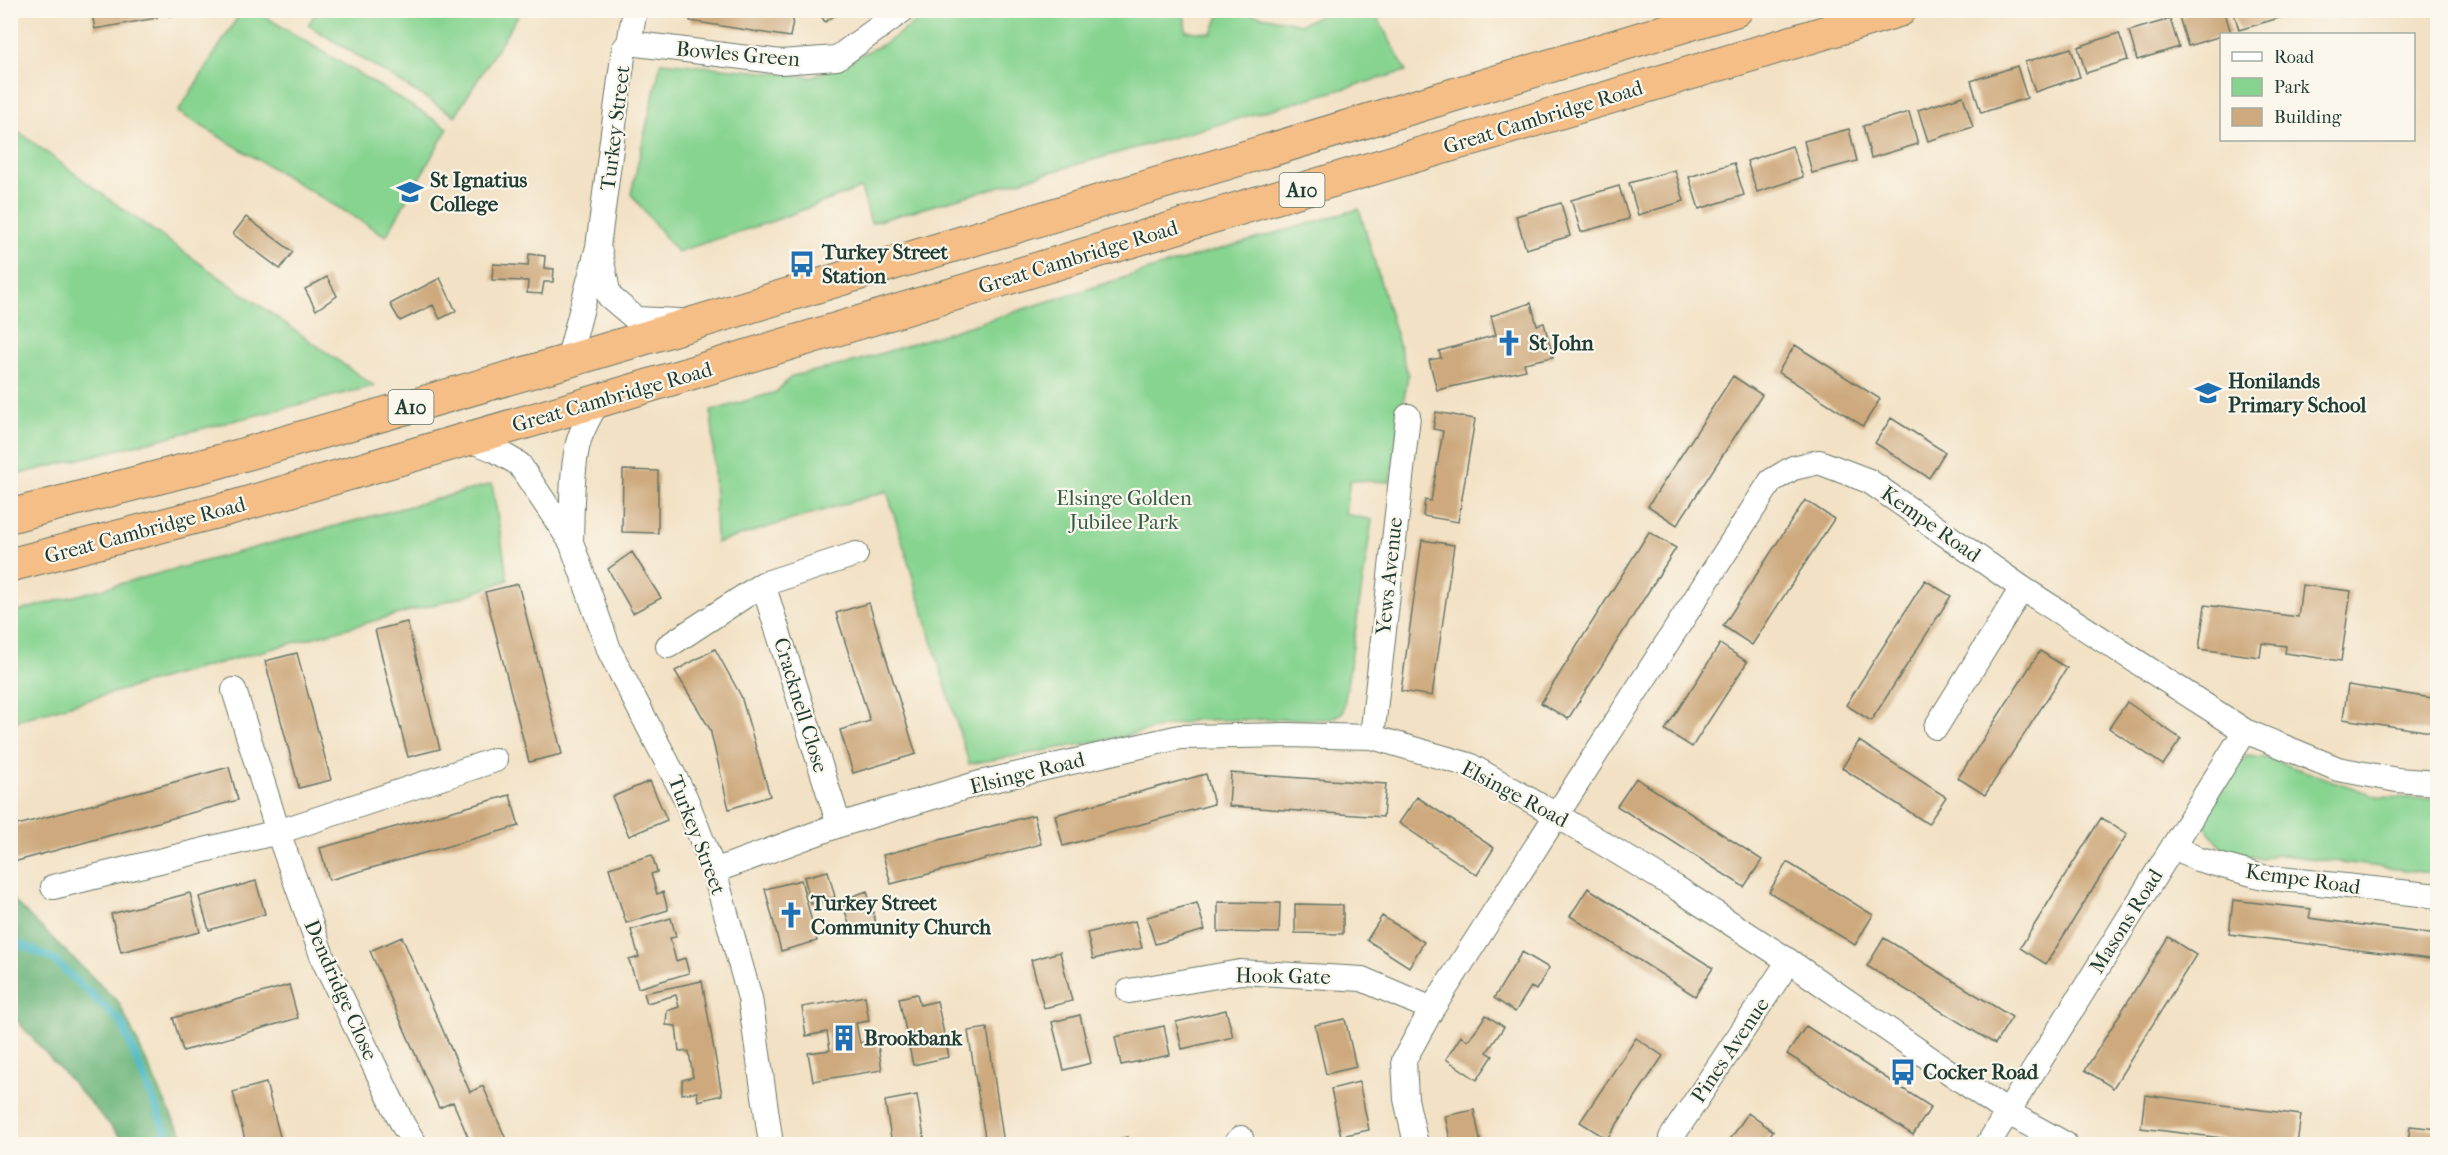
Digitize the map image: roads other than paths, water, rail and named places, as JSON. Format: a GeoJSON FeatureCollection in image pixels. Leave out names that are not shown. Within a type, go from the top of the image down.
{"type":"FeatureCollection","features":[{"type":"Feature","properties":{"kind":"highway","name":"A10"},"geometry":{"type":"LineString","coordinates":[[10,516],[221,460],[568,361],[1736,10]]}},
{"type":"Feature","properties":{"kind":"highway","name":"Great Cambridge Road"},"geometry":{"type":"LineString","coordinates":[[10,566],[234,507],[598,401],[1900,10]]}},
{"type":"Feature","properties":{"kind":"street","name":"Turkey Street"},"geometry":{"type":"LineString","coordinates":[[568,361],[598,247],[624,49],[629,43],[635,10]]}},
{"type":"Feature","properties":{"kind":"street","name":"Bowles Green"},"geometry":{"type":"LineString","coordinates":[[629,43],[781,62],[837,58],[903,10]]}},
{"type":"Feature","properties":{"kind":"street","name":"Turkey Street"},"geometry":{"type":"LineString","coordinates":[[598,247],[609,296],[636,319],[702,321]]}},
{"type":"Feature","properties":{"kind":"street","name":"Turkey Street"},"geometry":{"type":"LineString","coordinates":[[571,542],[573,469],[577,447],[584,427],[598,401]]}},
{"type":"Feature","properties":{"kind":"street","name":"Yews Avenue"},"geometry":{"type":"LineString","coordinates":[[1372,737],[1408,416]]}},
{"type":"Feature","properties":{"kind":"street","name":"Turkey Street"},"geometry":{"type":"LineString","coordinates":[[466,439],[495,450],[519,464],[571,542],[610,652],[685,797],[714,872],[750,998],[771,1144]]}},
{"type":"Feature","properties":{"kind":"street","name":"Kempe Road"},"geometry":{"type":"LineString","coordinates":[[1558,816],[1771,481],[1793,468],[1819,462],[1869,481],[2022,588],[2245,731],[2338,770],[2397,780],[2438,783]]}},
{"type":"Feature","properties":{"kind":"street"},"geometry":{"type":"LineString","coordinates":[[668,646],[763,584],[856,554]]}},
{"type":"Feature","properties":{"kind":"street","name":"Cracknell Close"},"geometry":{"type":"LineString","coordinates":[[763,584],[839,825]]}},
{"type":"Feature","properties":{"kind":"street"},"geometry":{"type":"LineString","coordinates":[[1936,727],[2022,588]]}},
{"type":"Feature","properties":{"kind":"street","name":"Dendridge Close"},"geometry":{"type":"LineString","coordinates":[[234,690],[278,832],[324,961],[403,1125],[415,1144]]}},
{"type":"Feature","properties":{"kind":"street","name":"Masons Road"},"geometry":{"type":"LineString","coordinates":[[2007,1112],[2245,731]]}},
{"type":"Feature","properties":{"kind":"street","name":"Elsinge Road"},"geometry":{"type":"LineString","coordinates":[[714,872],[839,825],[980,783],[1180,737],[1286,735],[1372,737],[1469,765],[1558,816],[1675,887],[1789,961],[2007,1112],[2065,1144]]}},
{"type":"Feature","properties":{"kind":"street"},"geometry":{"type":"LineString","coordinates":[[53,887],[278,832],[495,760]]}},
{"type":"Feature","properties":{"kind":"street"},"geometry":{"type":"LineString","coordinates":[[1416,1144],[1406,1099],[1404,1060],[1432,1009],[1558,816]]}},
{"type":"Feature","properties":{"kind":"street","name":"Kempe Road"},"geometry":{"type":"LineString","coordinates":[[2174,846],[2198,859],[2263,877],[2438,896]]}},
{"type":"Feature","properties":{"kind":"street","name":"Pines Avenue"},"geometry":{"type":"LineString","coordinates":[[1671,1138],[1789,961]]}},
{"type":"Feature","properties":{"kind":"street","name":"Hook Gate"},"geometry":{"type":"LineString","coordinates":[[1129,991],[1240,972],[1362,979],[1432,1009]]}},
{"type":"Feature","properties":{"kind":"street"},"geometry":{"type":"LineString","coordinates":[[1988,1144],[2007,1112]]}},
{"type":"Feature","properties":{"kind":"waterway"},"geometry":{"type":"LineString","coordinates":[[10,940],[53,959],[121,1022],[171,1144]]}},
{"type":"Feature","properties":{"kind":"place","name":"St Ignatius College"},"geometry":{"type":"Point","coordinates":[410,192]}},
{"type":"Feature","properties":{"kind":"place","name":"Turkey Street Station"},"geometry":{"type":"Point","coordinates":[802,264]}},
{"type":"Feature","properties":{"kind":"place","name":"St John"},"geometry":{"type":"Point","coordinates":[1509,343]}},
{"type":"Feature","properties":{"kind":"place","name":"Honilands Primary School"},"geometry":{"type":"Point","coordinates":[2208,393]}},
{"type":"Feature","properties":{"kind":"place","name":"Turkey Street Community Church"},"geometry":{"type":"Point","coordinates":[791,915]}},
{"type":"Feature","properties":{"kind":"place","name":"Brookbank"},"geometry":{"type":"Point","coordinates":[844,1038]}},
{"type":"Feature","properties":{"kind":"place","name":"Cocker Road"},"geometry":{"type":"Point","coordinates":[1903,1072]}},
{"type":"Feature","properties":{"kind":"park label","name":"Elsinge Golden Jubilee Park"},"geometry":{"type":"Point","coordinates":[1124,510]}}]}
